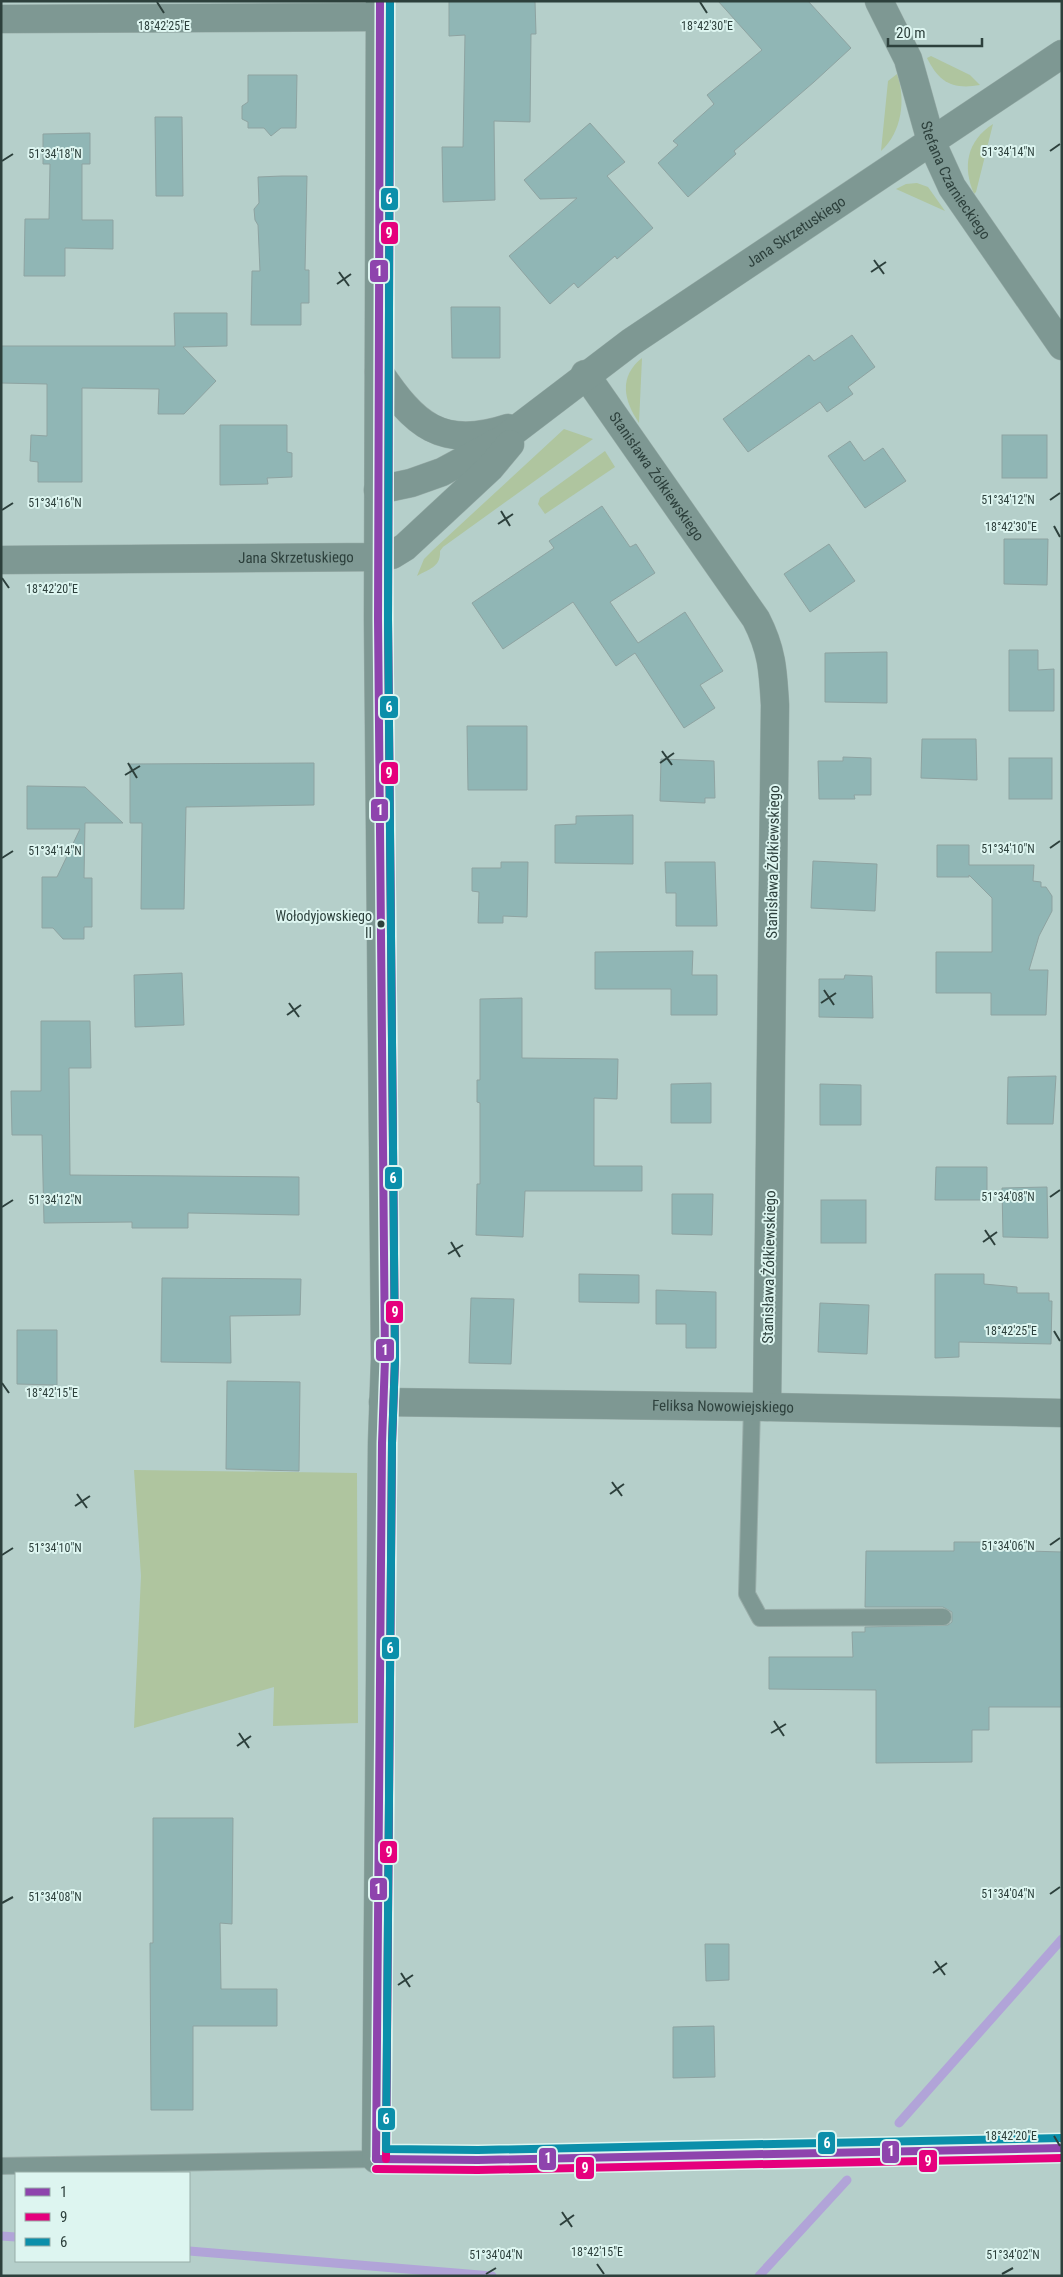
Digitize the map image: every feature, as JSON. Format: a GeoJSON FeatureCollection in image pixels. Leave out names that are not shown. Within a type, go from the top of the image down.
{"type":"FeatureCollection","features":[{"type":"Feature","properties":{"kind":"street","name":"Stefana Czarnieckiego"},"geometry":{"type":"LineString","coordinates":[[879,1],[908,59],[932,142],[952,187],[1062,346]]}},
{"type":"Feature","properties":{"kind":"street"},"geometry":{"type":"LineString","coordinates":[[1,19],[380,9],[378,557],[385,1340],[376,2159],[478,2160],[1062,2148]]}},
{"type":"Feature","properties":{"kind":"street","name":"Jana Skrzetuskiego"},"geometry":{"type":"LineString","coordinates":[[378,490],[411,483],[442,472],[505,438],[585,374],[1062,54]]}},
{"type":"Feature","properties":{"kind":"street","name":"Jana Skrzetuskiego"},"geometry":{"type":"LineString","coordinates":[[379,372],[399,403],[417,420],[436,430],[456,436],[482,435],[506,429],[534,416]]}},
{"type":"Feature","properties":{"kind":"street","name":"Stanisława Żółkiewskiego"},"geometry":{"type":"LineString","coordinates":[[585,374],[756,619],[768,642],[773,670],[775,705],[759,1407]]}},
{"type":"Feature","properties":{"kind":"street","name":"Jana Skrzetuskiego"},"geometry":{"type":"LineString","coordinates":[[1,560],[378,557],[392,554],[405,547],[490,468],[534,416]]}},
{"type":"Feature","properties":{"kind":"street","name":"Feliksa Nowowiejskiego"},"geometry":{"type":"LineString","coordinates":[[383,1402],[1062,1413]]}},
{"type":"Feature","properties":{"kind":"lane"},"geometry":{"type":"LineString","coordinates":[[759,1407],[747,1594],[760,1618],[943,1617]]}},
{"type":"Feature","properties":{"kind":"lane"},"geometry":{"type":"LineString","coordinates":[[1,2166],[376,2159]]}},
{"type":"Feature","properties":{"kind":"green space"},"geometry":{"type":"Polygon","coordinates":[[[931,56],[970,75],[980,85],[962,86],[948,82],[936,73],[927,58],[931,56]]]}},
{"type":"Feature","properties":{"kind":"green space"},"geometry":{"type":"Polygon","coordinates":[[[897,74],[901,94],[898,125],[894,134],[881,151],[888,81],[897,74]]]}},
{"type":"Feature","properties":{"kind":"green space"},"geometry":{"type":"Polygon","coordinates":[[[993,124],[974,194],[968,174],[969,155],[977,138],[993,124]]]}},
{"type":"Feature","properties":{"kind":"green space"},"geometry":{"type":"Polygon","coordinates":[[[917,183],[928,187],[945,211],[896,189],[906,184],[917,183]]]}},
{"type":"Feature","properties":{"kind":"green space"},"geometry":{"type":"Polygon","coordinates":[[[642,358],[639,423],[630,406],[626,389],[629,373],[642,358]]]}},
{"type":"Feature","properties":{"kind":"green space"},"geometry":{"type":"Polygon","coordinates":[[[564,429],[593,439],[443,547],[440,551],[439,561],[430,569],[417,576],[424,559],[433,550],[564,429]]]}},
{"type":"Feature","properties":{"kind":"green space"},"geometry":{"type":"Polygon","coordinates":[[[605,451],[615,467],[545,514],[538,504],[540,498],[605,451]]]}},
{"type":"Feature","properties":{"kind":"green space"},"geometry":{"type":"Polygon","coordinates":[[[134,1470],[357,1473],[358,1723],[273,1726],[274,1687],[134,1728],[141,1576],[134,1470]]]}},
{"type":"Feature","properties":{"kind":"building"},"geometry":{"type":"Polygon","coordinates":[[[449,1],[535,1],[536,34],[531,34],[530,122],[494,121],[495,200],[443,202],[442,147],[463,147],[465,35],[449,36],[449,1]]]}},
{"type":"Feature","properties":{"kind":"building"},"geometry":{"type":"Polygon","coordinates":[[[718,1],[808,1],[851,48],[734,151],[736,154],[688,197],[658,163],[678,145],[673,141],[714,104],[707,95],[762,50],[718,1]]]}},
{"type":"Feature","properties":{"kind":"building"},"geometry":{"type":"Polygon","coordinates":[[[248,75],[297,75],[296,128],[281,128],[271,136],[264,128],[248,128],[248,122],[242,119],[242,106],[248,102],[248,75]]]}},
{"type":"Feature","properties":{"kind":"building"},"geometry":{"type":"Polygon","coordinates":[[[155,117],[182,117],[183,196],[156,196],[155,117]]]}},
{"type":"Feature","properties":{"kind":"building"},"geometry":{"type":"Polygon","coordinates":[[[590,123],[625,162],[607,176],[653,228],[617,259],[615,256],[578,288],[574,283],[550,304],[509,256],[577,198],[540,199],[524,180],[590,123]]]}},
{"type":"Feature","properties":{"kind":"building"},"geometry":{"type":"Polygon","coordinates":[[[90,133],[90,164],[82,164],[82,220],[113,220],[113,249],[65,248],[65,276],[24,276],[25,219],[49,219],[50,164],[43,164],[43,134],[90,133]]]}},
{"type":"Feature","properties":{"kind":"building"},"geometry":{"type":"Polygon","coordinates":[[[307,176],[305,270],[309,270],[309,303],[301,303],[301,325],[251,325],[252,271],[260,271],[258,225],[255,220],[254,209],[259,203],[258,177],[307,176]]]}},
{"type":"Feature","properties":{"kind":"building"},"geometry":{"type":"Polygon","coordinates":[[[451,307],[500,307],[500,358],[452,358],[451,307]]]}},
{"type":"Feature","properties":{"kind":"building"},"geometry":{"type":"Polygon","coordinates":[[[174,313],[227,313],[227,346],[183,347],[216,381],[184,414],[158,414],[159,389],[82,388],[82,482],[38,482],[38,462],[30,461],[31,435],[47,436],[47,384],[1,383],[1,346],[175,346],[174,313]]]}},
{"type":"Feature","properties":{"kind":"building"},"geometry":{"type":"Polygon","coordinates":[[[852,335],[875,367],[848,387],[853,394],[827,412],[820,402],[748,452],[723,419],[809,355],[814,361],[852,335]]]}},
{"type":"Feature","properties":{"kind":"building"},"geometry":{"type":"Polygon","coordinates":[[[220,425],[287,425],[287,452],[292,453],[292,477],[267,478],[268,484],[220,485],[220,425]]]}},
{"type":"Feature","properties":{"kind":"building"},"geometry":{"type":"Polygon","coordinates":[[[1002,435],[1047,435],[1047,478],[1002,478],[1002,435]]]}},
{"type":"Feature","properties":{"kind":"building"},"geometry":{"type":"Polygon","coordinates":[[[850,441],[864,461],[883,448],[906,481],[865,508],[828,456],[850,441]]]}},
{"type":"Feature","properties":{"kind":"building"},"geometry":{"type":"Polygon","coordinates":[[[602,506],[630,547],[636,544],[655,573],[610,602],[638,643],[685,612],[723,671],[700,685],[715,708],[684,728],[635,653],[616,666],[573,602],[503,649],[472,603],[554,548],[549,541],[602,506]]]}},
{"type":"Feature","properties":{"kind":"building"},"geometry":{"type":"Polygon","coordinates":[[[1004,539],[1048,539],[1047,585],[1004,584],[1004,539]]]}},
{"type":"Feature","properties":{"kind":"building"},"geometry":{"type":"Polygon","coordinates":[[[829,544],[855,581],[810,612],[784,574],[829,544]]]}},
{"type":"Feature","properties":{"kind":"building"},"geometry":{"type":"Polygon","coordinates":[[[1009,650],[1038,650],[1038,670],[1054,669],[1054,711],[1009,711],[1009,650]]]}},
{"type":"Feature","properties":{"kind":"building"},"geometry":{"type":"Polygon","coordinates":[[[887,652],[887,703],[825,702],[825,653],[887,652]]]}},
{"type":"Feature","properties":{"kind":"building"},"geometry":{"type":"Polygon","coordinates":[[[467,726],[527,726],[527,790],[468,790],[467,726]]]}},
{"type":"Feature","properties":{"kind":"building"},"geometry":{"type":"Polygon","coordinates":[[[922,739],[976,739],[977,780],[921,778],[922,739]]]}},
{"type":"Feature","properties":{"kind":"building"},"geometry":{"type":"Polygon","coordinates":[[[843,757],[871,758],[871,795],[854,795],[855,799],[819,799],[818,761],[843,761],[843,757]]]}},
{"type":"Feature","properties":{"kind":"building"},"geometry":{"type":"Polygon","coordinates":[[[1009,758],[1052,758],[1052,799],[1009,799],[1009,758]]]}},
{"type":"Feature","properties":{"kind":"building"},"geometry":{"type":"Polygon","coordinates":[[[661,759],[714,761],[715,798],[705,798],[705,803],[660,801],[661,759]]]}},
{"type":"Feature","properties":{"kind":"building"},"geometry":{"type":"Polygon","coordinates":[[[314,763],[314,805],[186,807],[184,909],[141,909],[142,823],[130,823],[130,764],[314,763]]]}},
{"type":"Feature","properties":{"kind":"building"},"geometry":{"type":"Polygon","coordinates":[[[27,786],[85,787],[123,823],[85,823],[84,878],[92,878],[92,927],[84,927],[84,939],[63,939],[53,928],[42,928],[42,877],[57,877],[80,829],[27,829],[27,786]]]}},
{"type":"Feature","properties":{"kind":"building"},"geometry":{"type":"Polygon","coordinates":[[[633,815],[633,864],[555,863],[555,825],[576,824],[576,816],[633,815]]]}},
{"type":"Feature","properties":{"kind":"building"},"geometry":{"type":"Polygon","coordinates":[[[937,845],[969,845],[969,865],[1034,865],[1033,881],[1041,882],[1041,887],[1046,887],[1052,896],[1052,911],[1039,936],[1029,970],[1048,970],[1046,1015],[991,1015],[991,993],[936,993],[936,952],[992,952],[992,898],[969,875],[969,877],[937,877],[937,845]]]}},
{"type":"Feature","properties":{"kind":"building"},"geometry":{"type":"Polygon","coordinates":[[[813,861],[877,864],[875,911],[811,908],[813,861]]]}},
{"type":"Feature","properties":{"kind":"building"},"geometry":{"type":"Polygon","coordinates":[[[501,862],[528,862],[527,917],[503,916],[503,923],[478,923],[479,892],[472,891],[472,868],[501,868],[501,862]]]}},
{"type":"Feature","properties":{"kind":"building"},"geometry":{"type":"Polygon","coordinates":[[[665,862],[715,862],[717,926],[676,926],[676,893],[666,893],[665,862]]]}},
{"type":"Feature","properties":{"kind":"building"},"geometry":{"type":"Polygon","coordinates":[[[693,951],[692,975],[717,975],[717,1015],[671,1015],[671,989],[595,989],[595,952],[693,951]]]}},
{"type":"Feature","properties":{"kind":"building"},"geometry":{"type":"Polygon","coordinates":[[[182,973],[184,1025],[135,1027],[134,975],[182,973]]]}},
{"type":"Feature","properties":{"kind":"building"},"geometry":{"type":"Polygon","coordinates":[[[845,975],[872,976],[873,1018],[819,1017],[819,979],[844,979],[845,975]]]}},
{"type":"Feature","properties":{"kind":"building"},"geometry":{"type":"Polygon","coordinates":[[[522,998],[522,1058],[618,1059],[617,1099],[594,1098],[594,1166],[642,1166],[642,1191],[525,1191],[523,1237],[476,1235],[477,1184],[480,1184],[480,1103],[477,1102],[477,1080],[480,1080],[480,999],[522,998]]]}},
{"type":"Feature","properties":{"kind":"building"},"geometry":{"type":"Polygon","coordinates":[[[41,1021],[90,1021],[91,1068],[69,1068],[70,1175],[299,1177],[299,1215],[188,1213],[188,1228],[132,1228],[132,1222],[44,1223],[42,1135],[12,1135],[11,1091],[41,1091],[41,1021]]]}},
{"type":"Feature","properties":{"kind":"building"},"geometry":{"type":"Polygon","coordinates":[[[1056,1076],[1053,1124],[1007,1124],[1008,1077],[1056,1076]]]}},
{"type":"Feature","properties":{"kind":"building"},"geometry":{"type":"Polygon","coordinates":[[[711,1083],[711,1123],[671,1123],[671,1084],[711,1083]]]}},
{"type":"Feature","properties":{"kind":"building"},"geometry":{"type":"Polygon","coordinates":[[[820,1084],[861,1085],[861,1125],[820,1125],[820,1084]]]}},
{"type":"Feature","properties":{"kind":"building"},"geometry":{"type":"Polygon","coordinates":[[[936,1167],[987,1167],[987,1200],[935,1200],[936,1167]]]}},
{"type":"Feature","properties":{"kind":"building"},"geometry":{"type":"Polygon","coordinates":[[[1047,1187],[1048,1238],[1003,1237],[1002,1188],[1047,1187]]]}},
{"type":"Feature","properties":{"kind":"building"},"geometry":{"type":"Polygon","coordinates":[[[672,1194],[713,1194],[712,1235],[672,1234],[672,1194]]]}},
{"type":"Feature","properties":{"kind":"building"},"geometry":{"type":"Polygon","coordinates":[[[821,1200],[866,1200],[866,1243],[821,1243],[821,1200]]]}},
{"type":"Feature","properties":{"kind":"building"},"geometry":{"type":"Polygon","coordinates":[[[579,1274],[639,1275],[639,1303],[579,1302],[579,1274]]]}},
{"type":"Feature","properties":{"kind":"building"},"geometry":{"type":"Polygon","coordinates":[[[935,1274],[984,1274],[984,1284],[1017,1287],[1017,1293],[1049,1293],[1049,1301],[1052,1301],[1051,1344],[959,1342],[959,1357],[935,1358],[935,1274]]]}},
{"type":"Feature","properties":{"kind":"building"},"geometry":{"type":"Polygon","coordinates":[[[162,1278],[301,1279],[300,1315],[230,1316],[231,1363],[161,1362],[162,1278]]]}},
{"type":"Feature","properties":{"kind":"building"},"geometry":{"type":"Polygon","coordinates":[[[656,1290],[716,1292],[716,1348],[686,1348],[686,1324],[656,1324],[656,1290]]]}},
{"type":"Feature","properties":{"kind":"building"},"geometry":{"type":"Polygon","coordinates":[[[471,1298],[514,1299],[511,1364],[469,1363],[471,1298]]]}},
{"type":"Feature","properties":{"kind":"building"},"geometry":{"type":"Polygon","coordinates":[[[820,1303],[869,1305],[867,1354],[818,1352],[820,1303]]]}},
{"type":"Feature","properties":{"kind":"building"},"geometry":{"type":"Polygon","coordinates":[[[17,1330],[57,1330],[57,1385],[17,1384],[17,1330]]]}},
{"type":"Feature","properties":{"kind":"building"},"geometry":{"type":"Polygon","coordinates":[[[227,1381],[300,1382],[299,1471],[226,1469],[227,1381]]]}},
{"type":"Feature","properties":{"kind":"building"},"geometry":{"type":"Polygon","coordinates":[[[954,1542],[993,1542],[993,1550],[1062,1552],[1062,1707],[989,1707],[989,1730],[972,1730],[972,1762],[876,1763],[876,1690],[769,1689],[769,1657],[853,1657],[852,1632],[865,1632],[865,1627],[948,1625],[952,1622],[952,1612],[943,1607],[865,1607],[866,1551],[954,1551],[954,1542]]]}},
{"type":"Feature","properties":{"kind":"building"},"geometry":{"type":"Polygon","coordinates":[[[153,1818],[233,1818],[232,1924],[220,1923],[221,1989],[277,1989],[277,2026],[193,2026],[193,2110],[151,2110],[150,1943],[153,1943],[153,1818]]]}},
{"type":"Feature","properties":{"kind":"building"},"geometry":{"type":"Polygon","coordinates":[[[705,1944],[729,1944],[729,1980],[706,1981],[705,1944]]]}},
{"type":"Feature","properties":{"kind":"building"},"geometry":{"type":"Polygon","coordinates":[[[714,2026],[715,2077],[673,2078],[673,2027],[714,2026]]]}},
{"type":"Feature","properties":{"kind":"waterway"},"geometry":{"type":"LineString","coordinates":[[899,2123],[1062,1939]]}},
{"type":"Feature","properties":{"kind":"waterway"},"geometry":{"type":"LineString","coordinates":[[759,2276],[847,2180]]}},
{"type":"Feature","properties":{"kind":"waterway"},"geometry":{"type":"LineString","coordinates":[[1,2236],[15,2237]]}},
{"type":"Feature","properties":{"kind":"waterway"},"geometry":{"type":"LineString","coordinates":[[190,2251],[492,2276]]}},
{"type":"Feature","properties":{"kind":"transit line","name":"1"},"geometry":{"type":"LineString","coordinates":[[376,2159],[382,1443],[385,1359],[378,619],[380,1]]}},
{"type":"Feature","properties":{"kind":"transit line","name":"9"},"geometry":{"type":"LineString","coordinates":[[386,2159],[392,1443],[395,1359],[388,619],[390,1]]}},
{"type":"Feature","properties":{"kind":"transit line","name":"6"},"geometry":{"type":"LineString","coordinates":[[390,1],[388,619],[395,1359],[392,1443],[386,2149],[478,2150],[1062,2138]]}},
{"type":"Feature","properties":{"kind":"transit line","name":"1"},"geometry":{"type":"LineString","coordinates":[[376,2159],[478,2160],[1062,2148]]}},
{"type":"Feature","properties":{"kind":"transit line","name":"9"},"geometry":{"type":"LineString","coordinates":[[376,2169],[478,2170],[1062,2158]]}},
{"type":"Feature","properties":{"kind":"place","name":"Wołodyjowskiego II"},"geometry":{"type":"Point","coordinates":[381,924]}}]}
